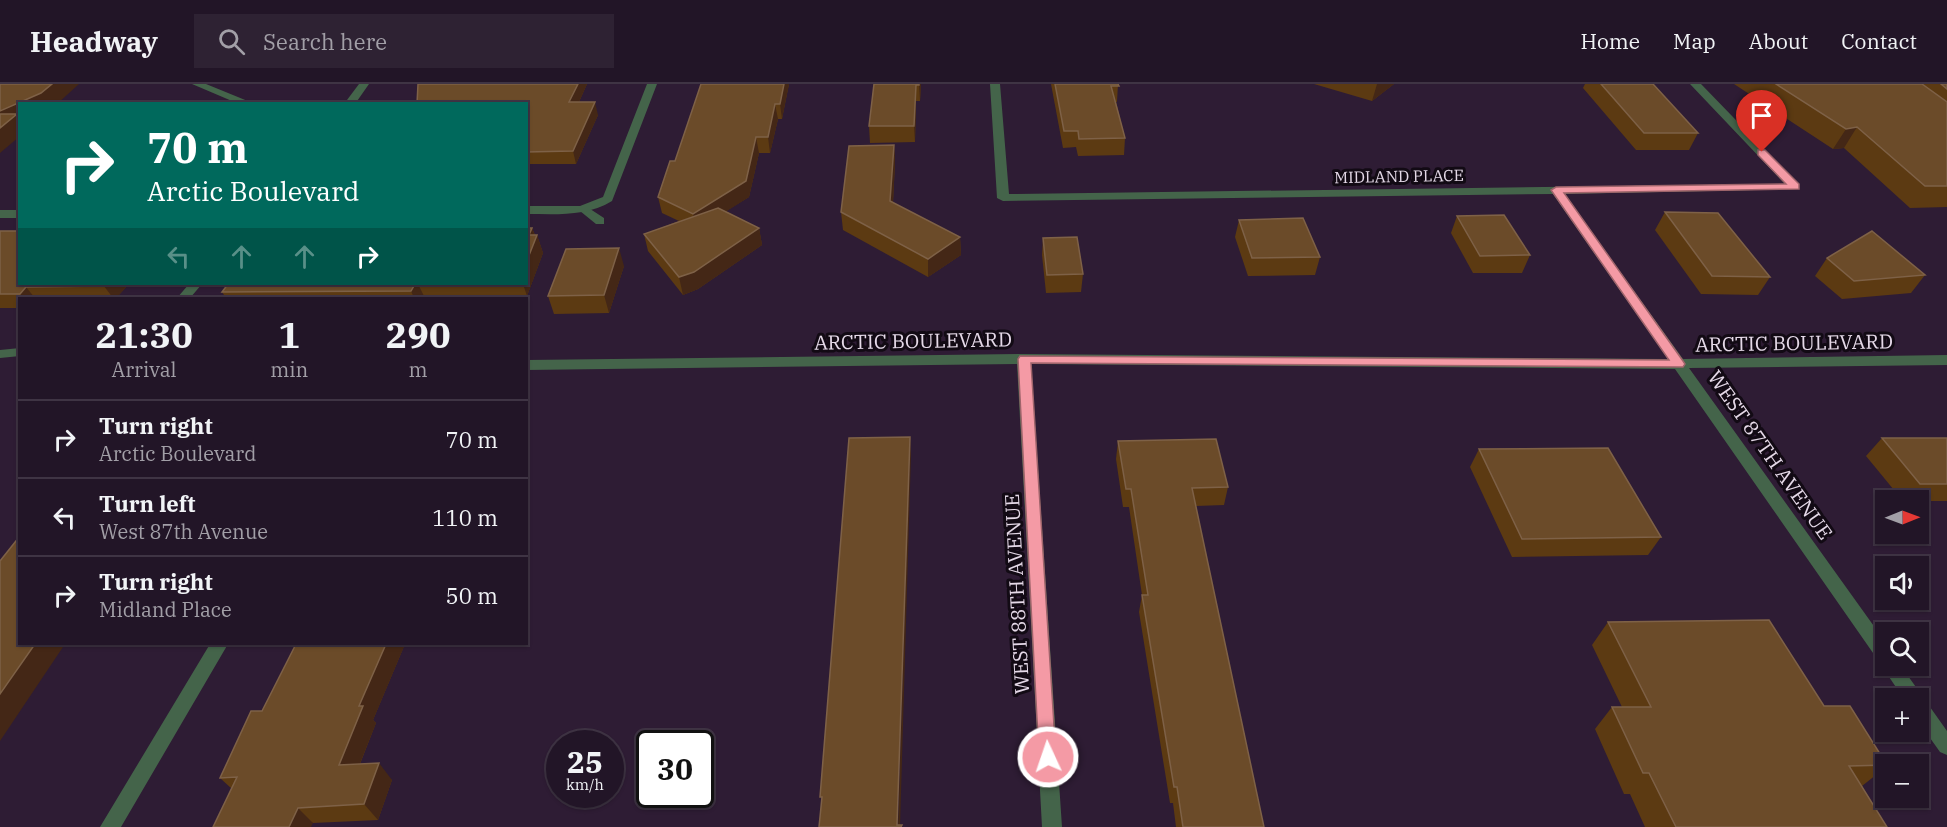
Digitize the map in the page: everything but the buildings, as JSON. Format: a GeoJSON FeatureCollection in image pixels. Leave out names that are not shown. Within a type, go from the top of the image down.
{"type":"FeatureCollection","features":[{"type":"Feature","properties":{"kind":"street"},"geometry":{"type":"LineString","coordinates":[[197,84],[245,102]]}},
{"type":"Feature","properties":{"kind":"street"},"geometry":{"type":"LineString","coordinates":[[350,102],[364,84]]}},
{"type":"Feature","properties":{"kind":"street"},"geometry":{"type":"LineString","coordinates":[[528,210],[584,209],[598,207],[608,199],[652,84]]}},
{"type":"Feature","properties":{"kind":"street","name":"MIDLAND PLACE"},"geometry":{"type":"LineString","coordinates":[[995,84],[1003,198],[1795,187],[1695,84]]}},
{"type":"Feature","properties":{"kind":"street","name":"WEST 87TH AVENUE"},"geometry":{"type":"LineString","coordinates":[[1556,190],[1875,642]]}},
{"type":"Feature","properties":{"kind":"street"},"geometry":{"type":"LineString","coordinates":[[584,209],[600,221]]}},
{"type":"Feature","properties":{"kind":"street"},"geometry":{"type":"LineString","coordinates":[[0,214],[18,214]]}},
{"type":"Feature","properties":{"kind":"street"},"geometry":{"type":"LineString","coordinates":[[184,297],[195,285]]}},
{"type":"Feature","properties":{"kind":"street"},"geometry":{"type":"LineString","coordinates":[[0,354],[18,352]]}},
{"type":"Feature","properties":{"kind":"street","name":"ARCTIC BOULEVARD"},"geometry":{"type":"LineString","coordinates":[[528,365],[1024,359],[1678,364],[1947,360]]}},
{"type":"Feature","properties":{"kind":"street","name":"WEST 88TH AVENUE"},"geometry":{"type":"LineString","coordinates":[[1024,359],[1052,827]]}},
{"type":"Feature","properties":{"kind":"street"},"geometry":{"type":"LineString","coordinates":[[110,827],[218,645]]}},
{"type":"Feature","properties":{"kind":"street"},"geometry":{"type":"LineString","coordinates":[[1929,721],[1947,746]]}},
{"type":"Feature","properties":{"kind":"route"},"geometry":{"type":"LineString","coordinates":[[1048,757],[1024,359],[1678,364],[1556,190],[1795,187],[1762,152]]}}]}
